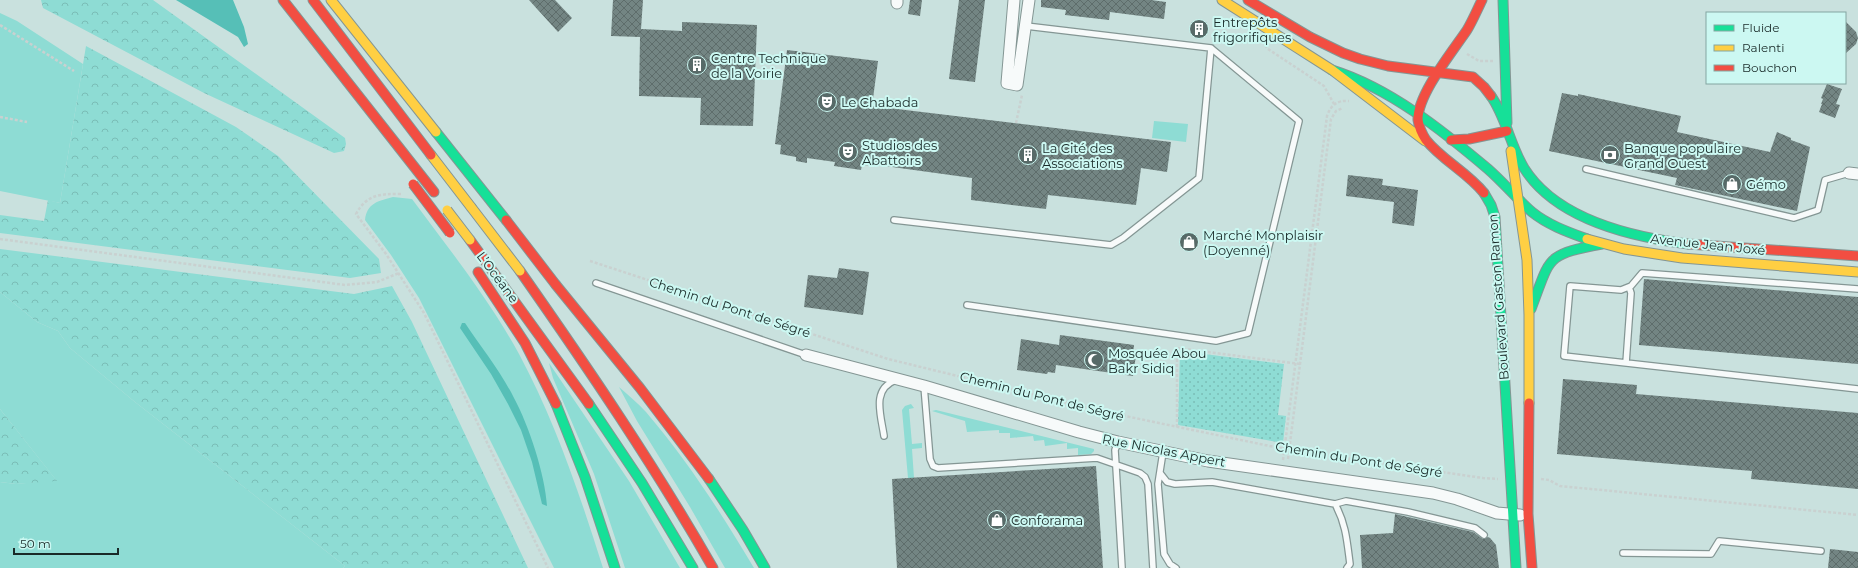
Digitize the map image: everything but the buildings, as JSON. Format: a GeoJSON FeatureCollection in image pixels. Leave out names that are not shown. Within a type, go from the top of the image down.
{"type":"FeatureCollection","features":[{"type":"Feature","properties":{"kind":"main road","name":"L’Océane"},"geometry":{"type":"LineString","coordinates":[[283,0],[439,198],[540,332],[590,403],[645,488],[693,568]]}},
{"type":"Feature","properties":{"kind":"main road","name":"L’Océane"},"geometry":{"type":"LineString","coordinates":[[313,0],[520,271],[639,443],[686,520],[713,568]]}},
{"type":"Feature","properties":{"kind":"main road"},"geometry":{"type":"LineString","coordinates":[[330,0],[698,463],[731,512],[765,568]]}},
{"type":"Feature","properties":{"kind":"main road"},"geometry":{"type":"LineString","coordinates":[[1222,0],[1332,70],[1429,144]]}},
{"type":"Feature","properties":{"kind":"main road"},"geometry":{"type":"LineString","coordinates":[[1234,0],[1246,6],[1251,1],[1283,22],[1326,44],[1375,64],[1439,71],[1473,77],[1482,84],[1493,98],[1507,131],[1469,139],[1451,140]]}},
{"type":"Feature","properties":{"kind":"main road"},"geometry":{"type":"LineString","coordinates":[[1418,116],[1425,95],[1474,17],[1482,0]]}},
{"type":"Feature","properties":{"kind":"main road","name":"Boulevard Gaston Ramon"},"geometry":{"type":"LineString","coordinates":[[1503,0],[1507,131],[1519,199],[1526,260],[1529,315],[1528,514],[1532,568]]}},
{"type":"Feature","properties":{"kind":"main road","name":"Avenue Jean Joxé"},"geometry":{"type":"LineString","coordinates":[[1332,70],[1367,82],[1401,103],[1480,162],[1546,222],[1564,230],[1602,244],[1688,259],[1858,272]]}},
{"type":"Feature","properties":{"kind":"main road"},"geometry":{"type":"LineString","coordinates":[[372,112],[410,177],[452,236]]}},
{"type":"Feature","properties":{"kind":"main road","name":"Boulevard Gaston Ramon"},"geometry":{"type":"LineString","coordinates":[[1418,116],[1419,126],[1429,144],[1466,174],[1478,186],[1488,200],[1495,217],[1516,568]]}},
{"type":"Feature","properties":{"kind":"main road","name":"Avenue Jean Joxé"},"geometry":{"type":"LineString","coordinates":[[1507,131],[1526,171],[1546,193],[1579,214],[1634,235],[1671,243],[1708,247],[1858,256]]}},
{"type":"Feature","properties":{"kind":"main road"},"geometry":{"type":"LineString","coordinates":[[1529,315],[1546,269],[1555,257],[1566,252],[1602,244]]}},
{"type":"Feature","properties":{"kind":"main road"},"geometry":{"type":"LineString","coordinates":[[472,263],[507,314],[550,389],[567,428],[591,492],[615,568]]}},
{"type":"Feature","properties":{"kind":"street"},"geometry":{"type":"LineString","coordinates":[[1014,0],[1007,83],[1017,85],[1029,0]]}},
{"type":"Feature","properties":{"kind":"street"},"geometry":{"type":"LineString","coordinates":[[1012,25],[1026,26]]}},
{"type":"Feature","properties":{"kind":"street","name":"Rue Nicolas Appert"},"geometry":{"type":"LineString","coordinates":[[806,355],[924,386],[1079,432],[1163,452],[1208,461],[1433,493],[1457,499],[1497,513],[1512,515],[1528,514]]}},
{"type":"Feature","properties":{"kind":"lane"},"geometry":{"type":"LineString","coordinates":[[967,305],[1216,341],[1248,333],[1299,121],[1211,48],[1026,26]]}},
{"type":"Feature","properties":{"kind":"lane"},"geometry":{"type":"LineString","coordinates":[[894,220],[1111,245],[1123,238],[1199,178],[1211,48]]}},
{"type":"Feature","properties":{"kind":"lane"},"geometry":{"type":"LineString","coordinates":[[1586,169],[1794,218],[1818,210],[1825,180],[1854,173]]}},
{"type":"Feature","properties":{"kind":"lane"},"geometry":{"type":"LineString","coordinates":[[1858,288],[1642,273],[1636,282],[1629,287],[1616,290],[1570,286],[1564,356],[1858,389]]}},
{"type":"Feature","properties":{"kind":"lane"},"geometry":{"type":"LineString","coordinates":[[596,283],[806,355]]}},
{"type":"Feature","properties":{"kind":"lane"},"geometry":{"type":"LineString","coordinates":[[1626,363],[1631,293],[1629,287]]}},
{"type":"Feature","properties":{"kind":"lane"},"geometry":{"type":"LineString","coordinates":[[884,436],[880,401],[881,392],[888,383],[898,379]]}},
{"type":"Feature","properties":{"kind":"lane"},"geometry":{"type":"LineString","coordinates":[[924,386],[930,459],[933,466],[945,468],[1097,458],[1140,473],[1145,477],[1148,484],[1153,568]]}},
{"type":"Feature","properties":{"kind":"lane"},"geometry":{"type":"LineString","coordinates":[[1118,442],[1115,450],[1122,568]]}},
{"type":"Feature","properties":{"kind":"lane"},"geometry":{"type":"LineString","coordinates":[[1163,452],[1158,484],[1164,554],[1170,564],[1176,568]]}},
{"type":"Feature","properties":{"kind":"lane"},"geometry":{"type":"LineString","coordinates":[[1160,473],[1167,482],[1175,484],[1212,482],[1335,504],[1346,501],[1408,512],[1475,528],[1484,535]]}},
{"type":"Feature","properties":{"kind":"lane"},"geometry":{"type":"LineString","coordinates":[[1335,504],[1343,518],[1346,532],[1350,564],[1347,568]]}},
{"type":"Feature","properties":{"kind":"lane"},"geometry":{"type":"LineString","coordinates":[[1623,554],[1711,554],[1719,541],[1821,551]]}},
{"type":"Feature","properties":{"kind":"path"},"geometry":{"type":"LineString","coordinates":[[0,25],[74,71]]}},
{"type":"Feature","properties":{"kind":"path"},"geometry":{"type":"LineString","coordinates":[[1466,53],[1479,61],[1497,61]]}},
{"type":"Feature","properties":{"kind":"path"},"geometry":{"type":"LineString","coordinates":[[1281,471],[1327,116],[1334,104]]}},
{"type":"Feature","properties":{"kind":"path"},"geometry":{"type":"LineString","coordinates":[[1288,459],[1331,119],[1336,111],[1343,108]]}},
{"type":"Feature","properties":{"kind":"path"},"geometry":{"type":"LineString","coordinates":[[0,117],[27,122]]}},
{"type":"Feature","properties":{"kind":"path"},"geometry":{"type":"LineString","coordinates":[[404,194],[378,194],[363,204],[356,214],[399,273],[424,313],[548,568]]}},
{"type":"Feature","properties":{"kind":"path"},"geometry":{"type":"LineString","coordinates":[[0,239],[345,285],[377,282],[399,273]]}},
{"type":"Feature","properties":{"kind":"path","name":"Chemin du Pont de Ségré"},"geometry":{"type":"LineString","coordinates":[[590,261],[888,359],[1101,411],[1289,450],[1483,478],[1501,479]]}},
{"type":"Feature","properties":{"kind":"path"},"geometry":{"type":"LineString","coordinates":[[1177,427],[1177,348],[1300,364]]}},
{"type":"Feature","properties":{"kind":"path"},"geometry":{"type":"LineString","coordinates":[[1538,479],[1549,480],[1560,486],[1858,515]]}},
{"type":"Feature","properties":{"kind":"green space"},"geometry":{"type":"Polygon","coordinates":[[[41,0],[153,0],[345,138],[346,144],[344,151],[334,153],[204,93],[43,8],[41,0]]]}},
{"type":"Feature","properties":{"kind":"green space"},"geometry":{"type":"Polygon","coordinates":[[[0,13],[17,21],[83,64],[60,203],[0,191],[0,13]]]}},
{"type":"Feature","properties":{"kind":"green space"},"geometry":{"type":"Polygon","coordinates":[[[86,46],[236,127],[278,156],[379,259],[381,273],[350,278],[0,233],[0,215],[44,221],[48,200],[60,203],[86,46]]]}},
{"type":"Feature","properties":{"kind":"green space"},"geometry":{"type":"Polygon","coordinates":[[[1154,121],[1188,124],[1186,142],[1152,138],[1154,121]]]}},
{"type":"Feature","properties":{"kind":"green space"},"geometry":{"type":"Polygon","coordinates":[[[393,197],[412,199],[482,294],[519,354],[544,405],[566,459],[603,568],[554,568],[419,298],[391,255],[365,220],[366,214],[371,206],[393,197]]]}},
{"type":"Feature","properties":{"kind":"green space"},"geometry":{"type":"Polygon","coordinates":[[[0,249],[354,294],[392,286],[412,322],[528,568],[343,568],[345,566],[135,402],[70,348],[58,331],[37,322],[0,292],[0,249]]]}},
{"type":"Feature","properties":{"kind":"green space"},"geometry":{"type":"Polygon","coordinates":[[[0,292],[37,322],[58,331],[70,348],[135,402],[345,566],[343,568],[0,568],[0,482],[16,484],[56,480],[0,409],[0,292]]]}},
{"type":"Feature","properties":{"kind":"green space"},"geometry":{"type":"Polygon","coordinates":[[[1180,351],[1284,364],[1278,415],[1286,416],[1283,443],[1178,425],[1180,351]]]}},
{"type":"Feature","properties":{"kind":"green space"},"geometry":{"type":"Polygon","coordinates":[[[549,363],[629,481],[680,568],[625,568],[594,474],[553,378],[549,363]]]}},
{"type":"Feature","properties":{"kind":"green space"},"geometry":{"type":"Polygon","coordinates":[[[619,387],[646,412],[676,449],[717,508],[754,568],[725,568],[690,507],[637,421],[619,387]]]}},
{"type":"Feature","properties":{"kind":"green space"},"geometry":{"type":"Polygon","coordinates":[[[911,404],[914,408],[909,409],[912,444],[922,443],[922,448],[912,449],[914,478],[908,478],[902,410],[905,406],[911,404]]]}},
{"type":"Feature","properties":{"kind":"green space"},"geometry":{"type":"Polygon","coordinates":[[[0,409],[57,481],[16,484],[0,482],[0,409]]]}},
{"type":"Feature","properties":{"kind":"green space"},"geometry":{"type":"Polygon","coordinates":[[[936,410],[1094,449],[1094,451],[1091,454],[1078,455],[1078,448],[1067,449],[1067,443],[1045,446],[1044,440],[1034,441],[1033,436],[1010,438],[1010,433],[999,433],[999,430],[967,432],[965,421],[932,411],[936,410]]]}},
{"type":"Feature","properties":{"kind":"shaded area"},"geometry":{"type":"Polygon","coordinates":[[[176,0],[233,0],[244,27],[248,44],[244,47],[238,37],[176,0]]]}},
{"type":"Feature","properties":{"kind":"shaded area"},"geometry":{"type":"Polygon","coordinates":[[[462,323],[465,323],[497,369],[520,409],[531,436],[540,465],[546,493],[547,506],[542,504],[532,462],[521,430],[491,374],[460,328],[462,323]]]}},
{"type":"Feature","properties":{"kind":"traffic: fast"},"geometry":{"type":"LineString","coordinates":[[1503,0],[1507,123]]}},
{"type":"Feature","properties":{"kind":"traffic: fast"},"geometry":{"type":"LineString","coordinates":[[1332,70],[1375,88],[1415,112],[1453,140],[1488,169],[1538,217],[1558,228],[1587,239]]}},
{"type":"Feature","properties":{"kind":"traffic: fast"},"geometry":{"type":"LineString","coordinates":[[1491,96],[1501,113],[1515,150],[1524,168],[1538,186],[1555,200],[1575,213],[1620,230],[1666,241],[1688,244]]}},
{"type":"Feature","properties":{"kind":"traffic: fast"},"geometry":{"type":"LineString","coordinates":[[436,132],[506,220]]}},
{"type":"Feature","properties":{"kind":"traffic: fast"},"geometry":{"type":"LineString","coordinates":[[1484,193],[1491,205],[1495,217],[1516,568]]}},
{"type":"Feature","properties":{"kind":"traffic: fast"},"geometry":{"type":"LineString","coordinates":[[1531,309],[1542,278],[1552,261],[1569,251],[1602,244]]}},
{"type":"Feature","properties":{"kind":"traffic: fast"},"geometry":{"type":"LineString","coordinates":[[556,404],[585,477],[615,568]]}},
{"type":"Feature","properties":{"kind":"traffic: fast"},"geometry":{"type":"LineString","coordinates":[[589,404],[642,483],[693,568]]}},
{"type":"Feature","properties":{"kind":"traffic: fast"},"geometry":{"type":"LineString","coordinates":[[709,479],[743,530],[765,568]]}},
{"type":"Feature","properties":{"kind":"traffic: slow"},"geometry":{"type":"LineString","coordinates":[[331,0],[436,132]]}},
{"type":"Feature","properties":{"kind":"traffic: slow"},"geometry":{"type":"LineString","coordinates":[[1222,0],[1332,70],[1425,141]]}},
{"type":"Feature","properties":{"kind":"traffic: slow"},"geometry":{"type":"LineString","coordinates":[[1511,151],[1527,260],[1529,315],[1529,403]]}},
{"type":"Feature","properties":{"kind":"traffic: slow"},"geometry":{"type":"LineString","coordinates":[[431,155],[471,207]]}},
{"type":"Feature","properties":{"kind":"traffic: slow"},"geometry":{"type":"LineString","coordinates":[[471,207],[520,271]]}},
{"type":"Feature","properties":{"kind":"traffic: slow"},"geometry":{"type":"LineString","coordinates":[[447,210],[470,240]]}},
{"type":"Feature","properties":{"kind":"traffic: slow"},"geometry":{"type":"LineString","coordinates":[[1587,239],[1624,249],[1682,258],[1858,272]]}},
{"type":"Feature","properties":{"kind":"traffic: jam"},"geometry":{"type":"LineString","coordinates":[[283,0],[434,192]]}},
{"type":"Feature","properties":{"kind":"traffic: jam"},"geometry":{"type":"LineString","coordinates":[[313,0],[431,155]]}},
{"type":"Feature","properties":{"kind":"traffic: jam"},"geometry":{"type":"LineString","coordinates":[[1248,0],[1310,37],[1343,53],[1388,66],[1473,77],[1491,96]]}},
{"type":"Feature","properties":{"kind":"traffic: jam"},"geometry":{"type":"LineString","coordinates":[[1482,0],[1467,30],[1429,86],[1419,110],[1418,120],[1423,135],[1432,147],[1470,179],[1484,193]]}},
{"type":"Feature","properties":{"kind":"traffic: jam"},"geometry":{"type":"LineString","coordinates":[[1451,140],[1469,139],[1507,131]]}},
{"type":"Feature","properties":{"kind":"traffic: jam"},"geometry":{"type":"LineString","coordinates":[[413,184],[450,233]]}},
{"type":"Feature","properties":{"kind":"traffic: jam"},"geometry":{"type":"LineString","coordinates":[[506,220],[556,285]]}},
{"type":"Feature","properties":{"kind":"traffic: jam"},"geometry":{"type":"LineString","coordinates":[[470,240],[589,404]]}},
{"type":"Feature","properties":{"kind":"traffic: jam"},"geometry":{"type":"LineString","coordinates":[[1688,244],[1858,256]]}},
{"type":"Feature","properties":{"kind":"traffic: jam"},"geometry":{"type":"LineString","coordinates":[[520,271],[620,417],[668,492],[713,568]]}},
{"type":"Feature","properties":{"kind":"traffic: jam"},"geometry":{"type":"LineString","coordinates":[[478,272],[525,343],[556,404]]}},
{"type":"Feature","properties":{"kind":"traffic: jam"},"geometry":{"type":"LineString","coordinates":[[556,285],[640,388],[709,479]]}},
{"type":"Feature","properties":{"kind":"traffic: jam"},"geometry":{"type":"LineString","coordinates":[[1529,403],[1528,514],[1532,568]]}},
{"type":"Feature","properties":{"kind":"place","name":"Entrepôts frigorifiques"},"geometry":{"type":"Point","coordinates":[1199,29]}},
{"type":"Feature","properties":{"kind":"place","name":"Centre Technique de la Voirie"},"geometry":{"type":"Point","coordinates":[697,65]}},
{"type":"Feature","properties":{"kind":"place","name":"Le Chabada"},"geometry":{"type":"Point","coordinates":[827,102]}},
{"type":"Feature","properties":{"kind":"place","name":"Studios des Abattoirs"},"geometry":{"type":"Point","coordinates":[848,152]}},
{"type":"Feature","properties":{"kind":"place","name":"La Cité des Associations"},"geometry":{"type":"Point","coordinates":[1028,155]}},
{"type":"Feature","properties":{"kind":"place","name":"Banque populaire Grand Ouest"},"geometry":{"type":"Point","coordinates":[1610,155]}},
{"type":"Feature","properties":{"kind":"place","name":"Gémo"},"geometry":{"type":"Point","coordinates":[1732,184]}},
{"type":"Feature","properties":{"kind":"place","name":"Marché Monplaisir (Doyenné)"},"geometry":{"type":"Point","coordinates":[1189,242]}},
{"type":"Feature","properties":{"kind":"place","name":"Mosquée Abou Bakr Sidiq"},"geometry":{"type":"Point","coordinates":[1094,360]}},
{"type":"Feature","properties":{"kind":"place","name":"Conforama"},"geometry":{"type":"Point","coordinates":[997,520]}}]}
